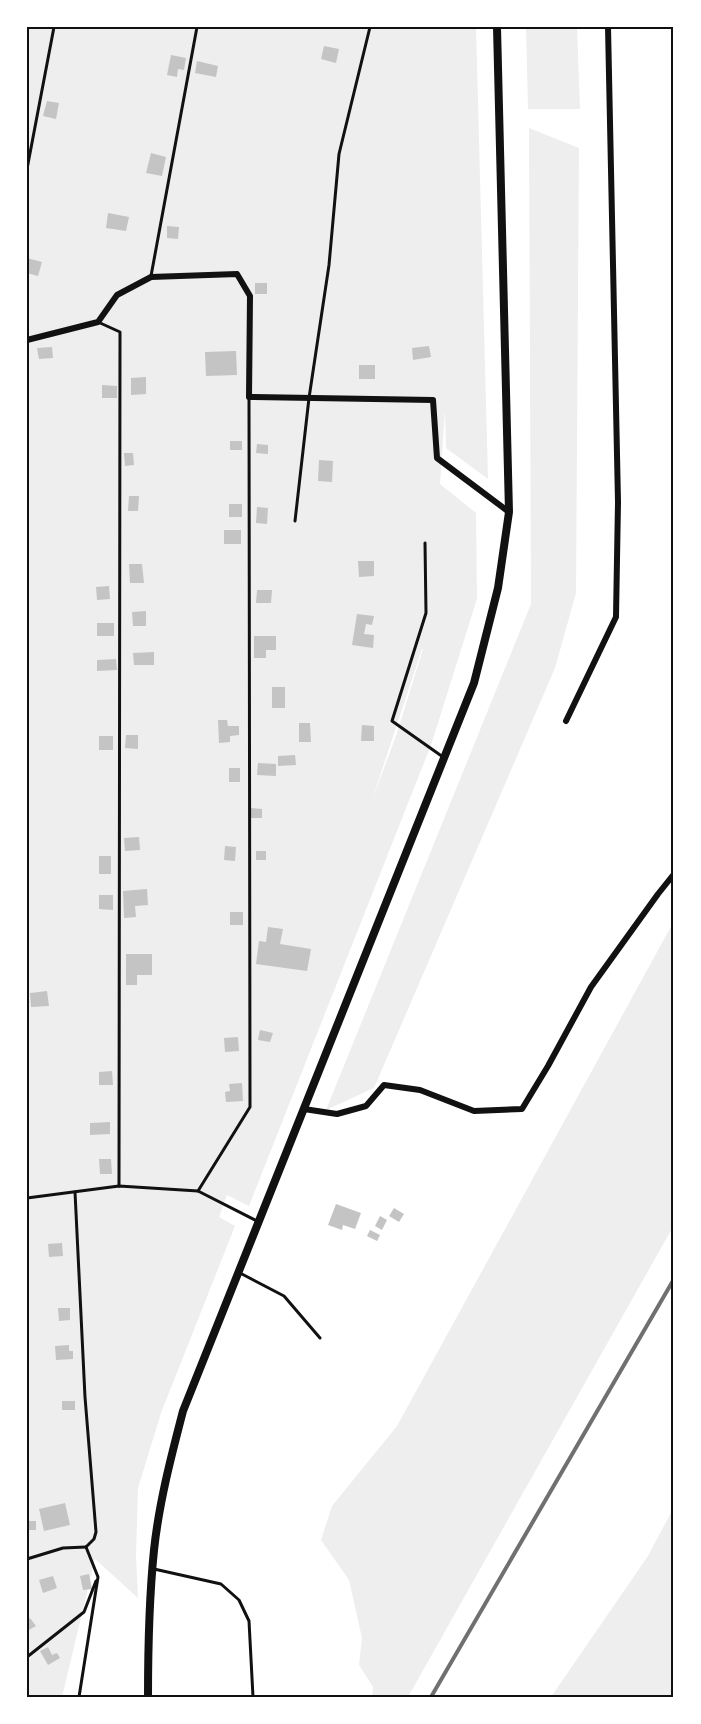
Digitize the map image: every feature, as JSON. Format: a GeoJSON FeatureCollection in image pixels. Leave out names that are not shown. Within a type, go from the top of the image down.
{"type":"FeatureCollection","features":[{"type":"Feature","properties":{"kind":"main road"},"geometry":{"type":"LineString","coordinates":[[148,1697],[154,1550],[162,1495],[183,1411],[474,683],[498,588],[509,512],[497,27]]}},
{"type":"Feature","properties":{"kind":"street"},"geometry":{"type":"LineString","coordinates":[[566,721],[616,617],[618,490],[608,27]]}},
{"type":"Feature","properties":{"kind":"street"},"geometry":{"type":"LineString","coordinates":[[27,340],[98,322],[117,295],[151,277],[237,274],[250,297],[249,397],[433,400],[437,458],[509,512]]}},
{"type":"Feature","properties":{"kind":"street"},"geometry":{"type":"LineString","coordinates":[[304,1109],[337,1114],[366,1106],[384,1085],[420,1090],[474,1111],[522,1109],[591,987],[674,874]]}},
{"type":"Feature","properties":{"kind":"lane"},"geometry":{"type":"LineString","coordinates":[[27,169],[54,27]]}},
{"type":"Feature","properties":{"kind":"lane"},"geometry":{"type":"LineString","coordinates":[[151,277],[197,27]]}},
{"type":"Feature","properties":{"kind":"lane"},"geometry":{"type":"LineString","coordinates":[[296,521],[309,398],[329,265],[339,154],[370,27]]}},
{"type":"Feature","properties":{"kind":"lane"},"geometry":{"type":"LineString","coordinates":[[98,322],[120,332],[119,1186]]}},
{"type":"Feature","properties":{"kind":"lane"},"geometry":{"type":"LineString","coordinates":[[198,1191],[250,1107],[249,397]]}},
{"type":"Feature","properties":{"kind":"lane"},"geometry":{"type":"LineString","coordinates":[[425,543],[426,614],[392,721],[444,758]]}},
{"type":"Feature","properties":{"kind":"lane"},"geometry":{"type":"LineString","coordinates":[[27,1198],[119,1186],[198,1191],[258,1222]]}},
{"type":"Feature","properties":{"kind":"lane"},"geometry":{"type":"LineString","coordinates":[[27,1558],[63,1548],[86,1547],[94,1539],[96,1532],[85,1397],[75,1192]]}},
{"type":"Feature","properties":{"kind":"lane"},"geometry":{"type":"LineString","coordinates":[[239,1272],[284,1296],[320,1338]]}},
{"type":"Feature","properties":{"kind":"lane"},"geometry":{"type":"LineString","coordinates":[[79,1697],[98,1577],[86,1547]]}},
{"type":"Feature","properties":{"kind":"lane"},"geometry":{"type":"LineString","coordinates":[[153,1569],[221,1584],[239,1600],[249,1621],[253,1697]]}},
{"type":"Feature","properties":{"kind":"lane"},"geometry":{"type":"LineString","coordinates":[[27,1657],[84,1612],[98,1577]]}},
{"type":"Feature","properties":{"kind":"shaded area"},"geometry":{"type":"Polygon","coordinates":[[[27,27],[476,27],[488,479],[446,448],[445,410],[440,484],[476,513],[477,599],[431,745],[249,1206],[227,1195],[219,1217],[235,1226],[161,1413],[138,1488],[136,1556],[138,1598],[95,1559],[62,1697],[27,1697],[27,27]],[[423,649],[372,800],[396,736],[423,649]]]}},
{"type":"Feature","properties":{"kind":"shaded area"},"geometry":{"type":"Polygon","coordinates":[[[526,27],[577,27],[580,109],[528,109],[526,27]]]}},
{"type":"Feature","properties":{"kind":"shaded area"},"geometry":{"type":"Polygon","coordinates":[[[529,128],[579,148],[576,593],[555,668],[374,1088],[326,1110],[531,604],[529,128]]]}},
{"type":"Feature","properties":{"kind":"shaded area"},"geometry":{"type":"Polygon","coordinates":[[[674,921],[674,1225],[408,1697],[372,1697],[373,1687],[359,1665],[362,1638],[349,1580],[321,1540],[332,1506],[397,1426],[674,921]]]}},
{"type":"Feature","properties":{"kind":"shaded area"},"geometry":{"type":"Polygon","coordinates":[[[674,1507],[674,1697],[551,1697],[648,1556],[674,1507]]]}},
{"type":"Feature","properties":{"kind":"building"},"geometry":{"type":"Polygon","coordinates":[[[324,46],[339,49],[336,63],[321,59],[324,46]]]}},
{"type":"Feature","properties":{"kind":"building"},"geometry":{"type":"Polygon","coordinates":[[[171,55],[186,58],[184,70],[178,69],[177,77],[167,75],[171,55]]]}},
{"type":"Feature","properties":{"kind":"building"},"geometry":{"type":"Polygon","coordinates":[[[197,61],[218,66],[216,77],[195,73],[197,61]]]}},
{"type":"Feature","properties":{"kind":"building"},"geometry":{"type":"Polygon","coordinates":[[[47,101],[59,103],[56,119],[43,116],[47,101]]]}},
{"type":"Feature","properties":{"kind":"building"},"geometry":{"type":"Polygon","coordinates":[[[151,153],[166,157],[162,176],[146,173],[151,153]]]}},
{"type":"Feature","properties":{"kind":"building"},"geometry":{"type":"Polygon","coordinates":[[[108,213],[129,217],[126,231],[106,228],[108,213]]]}},
{"type":"Feature","properties":{"kind":"building"},"geometry":{"type":"Polygon","coordinates":[[[167,226],[179,227],[178,239],[167,238],[167,226]]]}},
{"type":"Feature","properties":{"kind":"building"},"geometry":{"type":"Polygon","coordinates":[[[27,258],[42,262],[38,276],[27,273],[27,258]]]}},
{"type":"Feature","properties":{"kind":"building"},"geometry":{"type":"Polygon","coordinates":[[[255,283],[267,283],[267,294],[255,294],[255,283]]]}},
{"type":"Feature","properties":{"kind":"building"},"geometry":{"type":"Polygon","coordinates":[[[429,346],[431,357],[413,360],[412,348],[429,346]]]}},
{"type":"Feature","properties":{"kind":"building"},"geometry":{"type":"Polygon","coordinates":[[[52,347],[53,358],[39,359],[37,348],[52,347]]]}},
{"type":"Feature","properties":{"kind":"building"},"geometry":{"type":"Polygon","coordinates":[[[236,351],[237,375],[206,376],[205,352],[236,351]]]}},
{"type":"Feature","properties":{"kind":"building"},"geometry":{"type":"Polygon","coordinates":[[[359,365],[375,365],[375,379],[359,379],[359,365]]]}},
{"type":"Feature","properties":{"kind":"building"},"geometry":{"type":"Polygon","coordinates":[[[146,377],[146,394],[131,395],[131,378],[146,377]]]}},
{"type":"Feature","properties":{"kind":"building"},"geometry":{"type":"Polygon","coordinates":[[[102,385],[117,386],[117,398],[102,398],[102,385]]]}},
{"type":"Feature","properties":{"kind":"building"},"geometry":{"type":"Polygon","coordinates":[[[230,441],[242,441],[242,450],[230,450],[230,441]]]}},
{"type":"Feature","properties":{"kind":"building"},"geometry":{"type":"Polygon","coordinates":[[[257,444],[268,445],[268,454],[256,453],[257,444]]]}},
{"type":"Feature","properties":{"kind":"building"},"geometry":{"type":"Polygon","coordinates":[[[124,453],[133,453],[134,465],[125,466],[124,453]]]}},
{"type":"Feature","properties":{"kind":"building"},"geometry":{"type":"Polygon","coordinates":[[[319,460],[333,461],[332,482],[318,481],[319,460]]]}},
{"type":"Feature","properties":{"kind":"building"},"geometry":{"type":"Polygon","coordinates":[[[129,496],[139,496],[138,511],[128,511],[129,496]]]}},
{"type":"Feature","properties":{"kind":"building"},"geometry":{"type":"Polygon","coordinates":[[[229,504],[242,504],[242,517],[229,517],[229,504]]]}},
{"type":"Feature","properties":{"kind":"building"},"geometry":{"type":"Polygon","coordinates":[[[257,507],[268,508],[267,524],[256,523],[257,507]]]}},
{"type":"Feature","properties":{"kind":"building"},"geometry":{"type":"Polygon","coordinates":[[[224,530],[241,530],[241,544],[224,544],[224,530]]]}},
{"type":"Feature","properties":{"kind":"building"},"geometry":{"type":"Polygon","coordinates":[[[358,561],[374,561],[374,576],[359,577],[358,561]]]}},
{"type":"Feature","properties":{"kind":"building"},"geometry":{"type":"Polygon","coordinates":[[[129,564],[142,564],[144,583],[130,583],[129,564]]]}},
{"type":"Feature","properties":{"kind":"building"},"geometry":{"type":"Polygon","coordinates":[[[109,586],[110,599],[97,600],[96,587],[109,586]]]}},
{"type":"Feature","properties":{"kind":"building"},"geometry":{"type":"Polygon","coordinates":[[[257,590],[272,590],[271,603],[256,603],[257,590]]]}},
{"type":"Feature","properties":{"kind":"building"},"geometry":{"type":"Polygon","coordinates":[[[146,611],[146,626],[133,626],[132,612],[146,611]]]}},
{"type":"Feature","properties":{"kind":"building"},"geometry":{"type":"Polygon","coordinates":[[[357,614],[374,616],[372,625],[366,624],[364,634],[374,635],[373,648],[352,645],[357,614]]]}},
{"type":"Feature","properties":{"kind":"building"},"geometry":{"type":"Polygon","coordinates":[[[97,623],[114,623],[114,636],[97,636],[97,623]]]}},
{"type":"Feature","properties":{"kind":"building"},"geometry":{"type":"Polygon","coordinates":[[[254,636],[276,636],[276,650],[266,650],[266,658],[254,658],[254,636]]]}},
{"type":"Feature","properties":{"kind":"building"},"geometry":{"type":"Polygon","coordinates":[[[154,652],[154,665],[134,665],[133,653],[154,652]]]}},
{"type":"Feature","properties":{"kind":"building"},"geometry":{"type":"Polygon","coordinates":[[[116,659],[117,670],[97,671],[97,660],[116,659]]]}},
{"type":"Feature","properties":{"kind":"building"},"geometry":{"type":"Polygon","coordinates":[[[272,687],[285,687],[285,708],[272,708],[272,687]]]}},
{"type":"Feature","properties":{"kind":"building"},"geometry":{"type":"Polygon","coordinates":[[[218,720],[227,720],[228,726],[239,726],[239,735],[230,736],[230,742],[219,743],[218,720]]]}},
{"type":"Feature","properties":{"kind":"building"},"geometry":{"type":"Polygon","coordinates":[[[299,723],[310,723],[311,742],[299,742],[299,723]]]}},
{"type":"Feature","properties":{"kind":"building"},"geometry":{"type":"Polygon","coordinates":[[[362,725],[374,726],[374,741],[361,741],[362,725]]]}},
{"type":"Feature","properties":{"kind":"building"},"geometry":{"type":"Polygon","coordinates":[[[126,735],[138,735],[138,749],[125,748],[126,735]]]}},
{"type":"Feature","properties":{"kind":"building"},"geometry":{"type":"Polygon","coordinates":[[[99,736],[113,736],[113,750],[99,750],[99,736]]]}},
{"type":"Feature","properties":{"kind":"building"},"geometry":{"type":"Polygon","coordinates":[[[295,755],[296,765],[278,766],[278,756],[295,755]]]}},
{"type":"Feature","properties":{"kind":"building"},"geometry":{"type":"Polygon","coordinates":[[[258,763],[276,764],[276,776],[257,775],[258,763]]]}},
{"type":"Feature","properties":{"kind":"building"},"geometry":{"type":"Polygon","coordinates":[[[229,768],[240,768],[240,782],[229,782],[229,768]]]}},
{"type":"Feature","properties":{"kind":"building"},"geometry":{"type":"Polygon","coordinates":[[[251,808],[262,809],[262,818],[250,818],[251,808]]]}},
{"type":"Feature","properties":{"kind":"building"},"geometry":{"type":"Polygon","coordinates":[[[139,837],[140,850],[125,851],[124,838],[139,837]]]}},
{"type":"Feature","properties":{"kind":"building"},"geometry":{"type":"Polygon","coordinates":[[[225,846],[236,847],[235,861],[224,860],[225,846]]]}},
{"type":"Feature","properties":{"kind":"building"},"geometry":{"type":"Polygon","coordinates":[[[256,851],[266,851],[266,860],[256,860],[256,851]]]}},
{"type":"Feature","properties":{"kind":"building"},"geometry":{"type":"Polygon","coordinates":[[[99,856],[111,856],[111,874],[99,874],[99,856]]]}},
{"type":"Feature","properties":{"kind":"building"},"geometry":{"type":"Polygon","coordinates":[[[147,889],[148,905],[135,906],[136,917],[124,918],[123,891],[147,889]]]}},
{"type":"Feature","properties":{"kind":"building"},"geometry":{"type":"Polygon","coordinates":[[[99,895],[113,895],[113,910],[99,909],[99,895]]]}},
{"type":"Feature","properties":{"kind":"building"},"geometry":{"type":"Polygon","coordinates":[[[230,912],[243,912],[243,925],[230,925],[230,912]]]}},
{"type":"Feature","properties":{"kind":"building"},"geometry":{"type":"Polygon","coordinates":[[[268,927],[283,929],[280,944],[311,949],[307,971],[256,964],[259,941],[266,942],[268,927]]]}},
{"type":"Feature","properties":{"kind":"building"},"geometry":{"type":"Polygon","coordinates":[[[126,954],[152,954],[152,975],[137,975],[137,985],[126,985],[126,954]]]}},
{"type":"Feature","properties":{"kind":"building"},"geometry":{"type":"Polygon","coordinates":[[[47,991],[49,1006],[31,1007],[30,993],[47,991]]]}},
{"type":"Feature","properties":{"kind":"building"},"geometry":{"type":"Polygon","coordinates":[[[260,1030],[273,1033],[270,1042],[258,1040],[260,1030]]]}},
{"type":"Feature","properties":{"kind":"building"},"geometry":{"type":"Polygon","coordinates":[[[238,1037],[239,1051],[225,1052],[224,1038],[238,1037]]]}},
{"type":"Feature","properties":{"kind":"building"},"geometry":{"type":"Polygon","coordinates":[[[112,1071],[113,1085],[99,1085],[99,1072],[112,1071]]]}},
{"type":"Feature","properties":{"kind":"building"},"geometry":{"type":"Polygon","coordinates":[[[242,1083],[243,1101],[226,1102],[225,1092],[230,1091],[229,1084],[242,1083]]]}},
{"type":"Feature","properties":{"kind":"building"},"geometry":{"type":"Polygon","coordinates":[[[110,1122],[110,1134],[90,1135],[90,1123],[110,1122]]]}},
{"type":"Feature","properties":{"kind":"building"},"geometry":{"type":"Polygon","coordinates":[[[99,1159],[111,1159],[112,1174],[100,1174],[99,1159]]]}},
{"type":"Feature","properties":{"kind":"building"},"geometry":{"type":"Polygon","coordinates":[[[336,1204],[361,1213],[355,1229],[343,1225],[342,1230],[328,1225],[336,1204]]]}},
{"type":"Feature","properties":{"kind":"building"},"geometry":{"type":"Polygon","coordinates":[[[394,1208],[404,1214],[399,1222],[389,1216],[394,1208]]]}},
{"type":"Feature","properties":{"kind":"building"},"geometry":{"type":"Polygon","coordinates":[[[380,1216],[387,1220],[382,1230],[375,1226],[380,1216]]]}},
{"type":"Feature","properties":{"kind":"building"},"geometry":{"type":"Polygon","coordinates":[[[370,1230],[380,1235],[377,1241],[367,1236],[370,1230]]]}},
{"type":"Feature","properties":{"kind":"building"},"geometry":{"type":"Polygon","coordinates":[[[62,1243],[63,1256],[49,1257],[48,1244],[62,1243]]]}},
{"type":"Feature","properties":{"kind":"building"},"geometry":{"type":"Polygon","coordinates":[[[58,1308],[70,1308],[70,1320],[59,1321],[58,1308]]]}},
{"type":"Feature","properties":{"kind":"building"},"geometry":{"type":"Polygon","coordinates":[[[69,1345],[69,1351],[73,1351],[73,1359],[56,1360],[55,1346],[69,1345]]]}},
{"type":"Feature","properties":{"kind":"building"},"geometry":{"type":"Polygon","coordinates":[[[62,1401],[75,1401],[75,1410],[62,1410],[62,1401]]]}},
{"type":"Feature","properties":{"kind":"building"},"geometry":{"type":"Polygon","coordinates":[[[65,1503],[70,1525],[44,1531],[39,1509],[65,1503]]]}},
{"type":"Feature","properties":{"kind":"building"},"geometry":{"type":"Polygon","coordinates":[[[27,1521],[36,1521],[36,1530],[27,1530],[27,1521]]]}},
{"type":"Feature","properties":{"kind":"building"},"geometry":{"type":"Polygon","coordinates":[[[89,1574],[92,1589],[83,1590],[80,1576],[89,1574]]]}},
{"type":"Feature","properties":{"kind":"building"},"geometry":{"type":"Polygon","coordinates":[[[53,1576],[57,1588],[43,1593],[39,1580],[53,1576]]]}},
{"type":"Feature","properties":{"kind":"building"},"geometry":{"type":"Polygon","coordinates":[[[30,1618],[36,1626],[27,1631],[27,1620],[30,1618]]]}},
{"type":"Feature","properties":{"kind":"building"},"geometry":{"type":"Polygon","coordinates":[[[48,1647],[52,1655],[57,1653],[60,1658],[48,1665],[40,1651],[48,1647]]]}},
{"type":"Feature","properties":{"kind":"railway"},"geometry":{"type":"LineString","coordinates":[[431,1697],[674,1279]]}}]}
